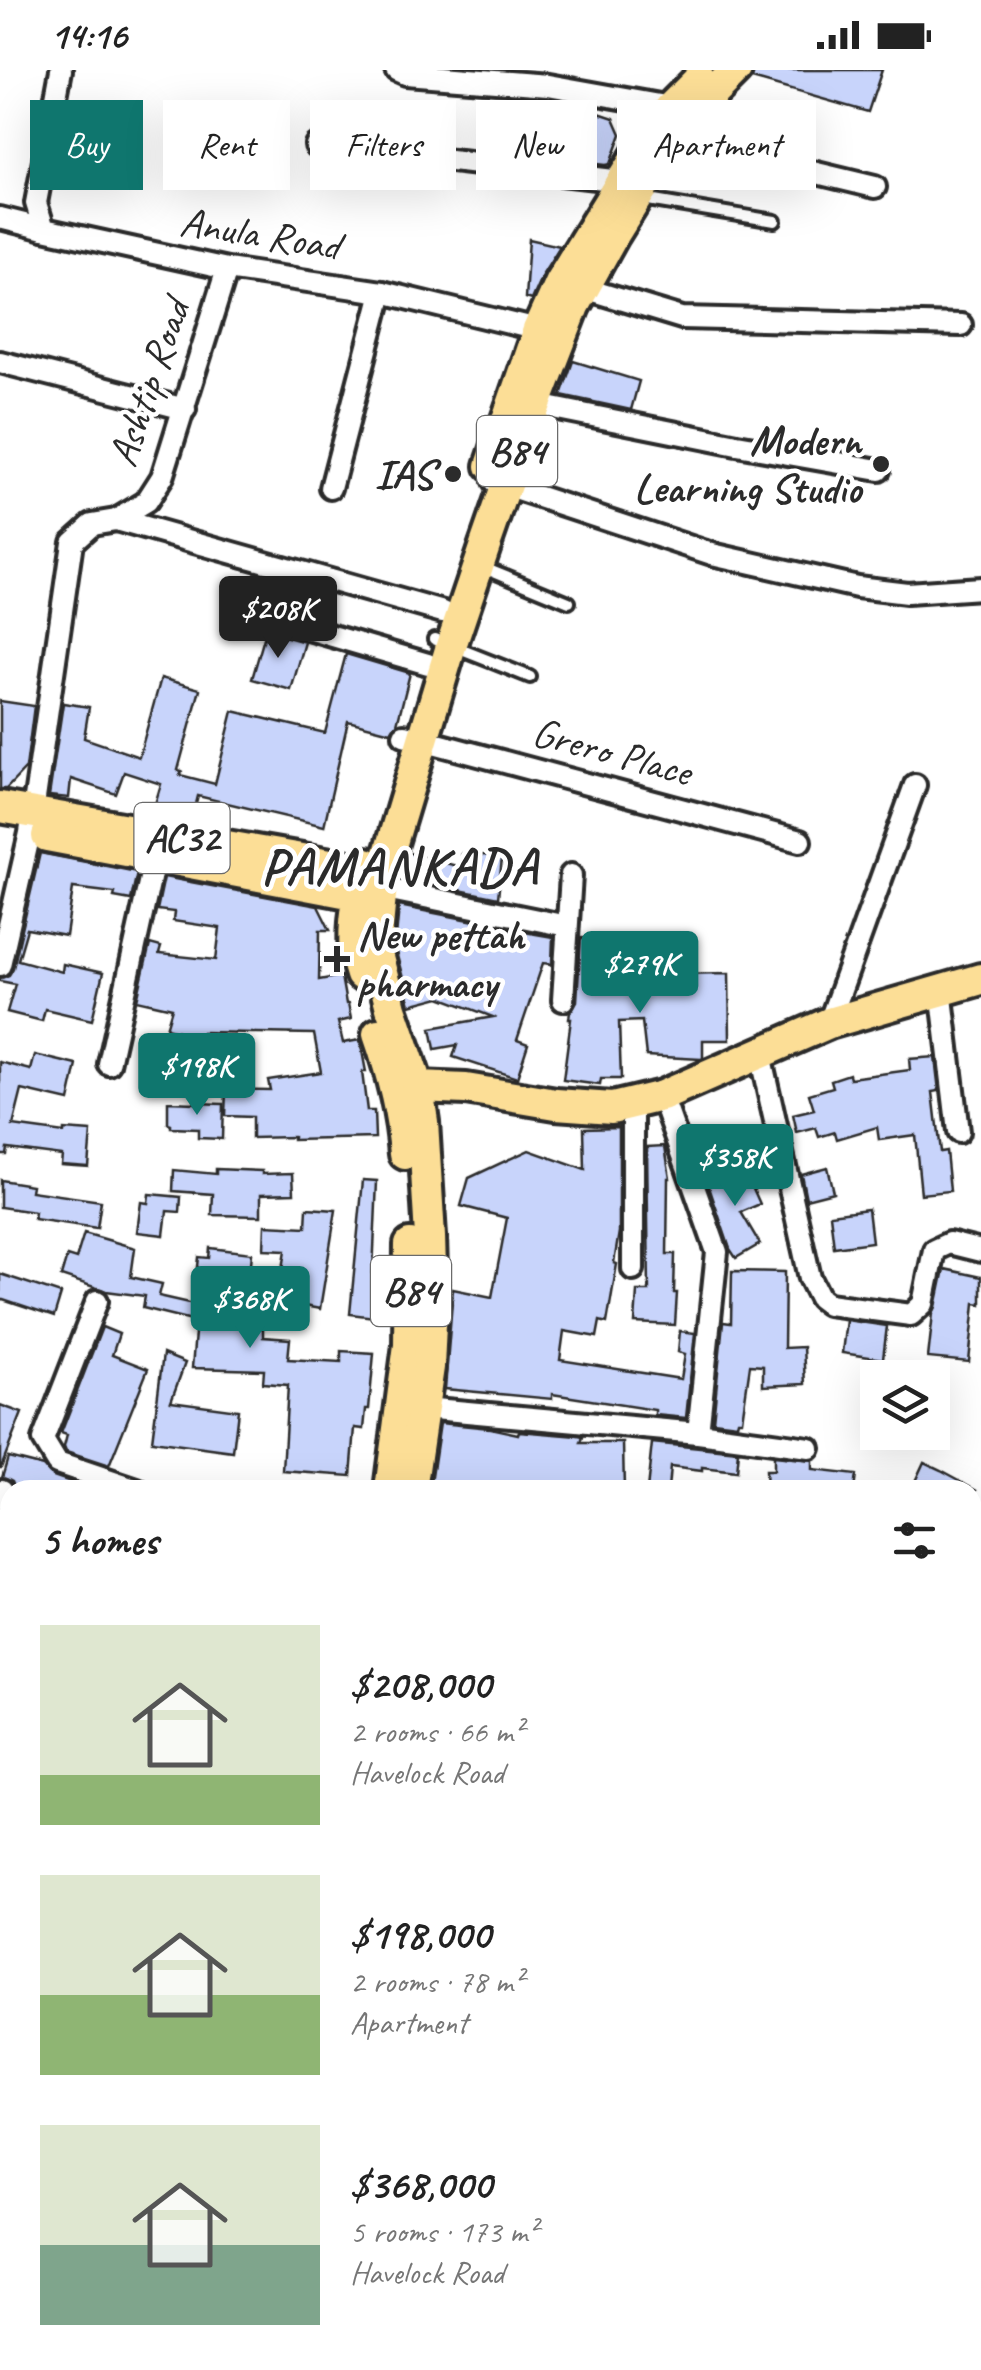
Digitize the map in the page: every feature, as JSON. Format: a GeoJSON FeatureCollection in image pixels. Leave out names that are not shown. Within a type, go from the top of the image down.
{"type":"FeatureCollection","features":[{"type":"Feature","properties":{"kind":"main road","name":"B84"},"geometry":{"type":"LineString","coordinates":[[687,100],[708,70]]}},
{"type":"Feature","properties":{"kind":"main road","name":"B84"},"geometry":{"type":"LineString","coordinates":[[700,100],[736,70]]}},
{"type":"Feature","properties":{"kind":"main road","name":"B84"},"geometry":{"type":"LineString","coordinates":[[412,1480],[429,1367],[432,1302],[423,1122],[407,1089],[376,950],[373,885],[439,640],[524,403],[572,284],[628,191]]}},
{"type":"Feature","properties":{"kind":"main road","name":"B84"},"geometry":{"type":"LineString","coordinates":[[439,640],[478,564],[496,482]]}},
{"type":"Feature","properties":{"kind":"main road","name":"AC32"},"geometry":{"type":"LineString","coordinates":[[0,808],[21,825],[154,856],[373,885]]}},
{"type":"Feature","properties":{"kind":"main road","name":"AC32"},"geometry":{"type":"LineString","coordinates":[[21,825],[373,885]]}},
{"type":"Feature","properties":{"kind":"main road"},"geometry":{"type":"LineString","coordinates":[[407,1089],[466,1089],[612,1108],[648,1100],[830,1023],[981,979]]}},
{"type":"Feature","properties":{"kind":"main road","name":"B84"},"geometry":{"type":"LineString","coordinates":[[391,1480],[409,1345],[412,1262],[403,1124],[407,1089]]}},
{"type":"Feature","properties":{"kind":"street"},"geometry":{"type":"LineString","coordinates":[[44,229],[36,203],[60,70]]}},
{"type":"Feature","properties":{"kind":"street"},"geometry":{"type":"LineString","coordinates":[[396,70],[405,74],[548,85],[617,107]]}},
{"type":"Feature","properties":{"kind":"street"},"geometry":{"type":"LineString","coordinates":[[456,166],[628,191]]}},
{"type":"Feature","properties":{"kind":"street"},"geometry":{"type":"LineString","coordinates":[[816,169],[876,187]]}},
{"type":"Feature","properties":{"kind":"street","name":"Anula Road"},"geometry":{"type":"LineString","coordinates":[[0,218],[227,270],[382,292],[550,335]]}},
{"type":"Feature","properties":{"kind":"street","name":"Ashtip Road"},"geometry":{"type":"LineString","coordinates":[[21,825],[72,542],[92,524],[116,520],[146,502],[162,476],[227,270]]}},
{"type":"Feature","properties":{"kind":"street"},"geometry":{"type":"LineString","coordinates":[[572,284],[682,318],[961,325]]}},
{"type":"Feature","properties":{"kind":"street"},"geometry":{"type":"LineString","coordinates":[[331,488],[382,292]]}},
{"type":"Feature","properties":{"kind":"street"},"geometry":{"type":"LineString","coordinates":[[0,362],[185,409]]}},
{"type":"Feature","properties":{"kind":"street"},"geometry":{"type":"LineString","coordinates":[[524,403],[879,470]]}},
{"type":"Feature","properties":{"kind":"street"},"geometry":{"type":"LineString","coordinates":[[496,482],[712,554],[856,587],[906,593],[981,588]]}},
{"type":"Feature","properties":{"kind":"street"},"geometry":{"type":"LineString","coordinates":[[116,520],[439,640]]}},
{"type":"Feature","properties":{"kind":"street"},"geometry":{"type":"LineString","coordinates":[[264,616],[439,640]]}},
{"type":"Feature","properties":{"kind":"street","name":"Grero Place"},"geometry":{"type":"LineString","coordinates":[[413,737],[800,841]]}},
{"type":"Feature","properties":{"kind":"street"},"geometry":{"type":"LineString","coordinates":[[830,1023],[915,785]]}},
{"type":"Feature","properties":{"kind":"street"},"geometry":{"type":"LineString","coordinates":[[0,965],[21,825]]}},
{"type":"Feature","properties":{"kind":"street"},"geometry":{"type":"LineString","coordinates":[[109,1064],[154,856]]}},
{"type":"Feature","properties":{"kind":"street"},"geometry":{"type":"LineString","coordinates":[[563,1000],[571,875]]}},
{"type":"Feature","properties":{"kind":"street"},"geometry":{"type":"LineString","coordinates":[[373,885],[567,926]]}},
{"type":"Feature","properties":{"kind":"street"},"geometry":{"type":"LineString","coordinates":[[941,989],[958,1132]]}},
{"type":"Feature","properties":{"kind":"street"},"geometry":{"type":"LineString","coordinates":[[760,1054],[810,1278],[820,1298],[828,1304],[911,1316],[923,1304],[934,1250],[949,1243],[981,1251]]}},
{"type":"Feature","properties":{"kind":"street"},"geometry":{"type":"LineString","coordinates":[[633,1269],[648,1100]]}},
{"type":"Feature","properties":{"kind":"street"},"geometry":{"type":"LineString","coordinates":[[648,1100],[718,1252],[698,1433]]}},
{"type":"Feature","properties":{"kind":"street"},"geometry":{"type":"LineString","coordinates":[[97,1300],[42,1440],[58,1463],[108,1480]]}},
{"type":"Feature","properties":{"kind":"street"},"geometry":{"type":"LineString","coordinates":[[423,1408],[698,1433],[808,1448]]}},
{"type":"Feature","properties":{"kind":"lane"},"geometry":{"type":"LineString","coordinates":[[628,191],[774,221]]}},
{"type":"Feature","properties":{"kind":"lane"},"geometry":{"type":"LineString","coordinates":[[478,564],[569,602]]}},
{"type":"Feature","properties":{"kind":"lane"},"geometry":{"type":"LineString","coordinates":[[439,640],[530,677]]}},
{"type":"Feature","properties":{"kind":"building"},"geometry":{"type":"Polygon","coordinates":[[[754,70],[882,70],[868,112],[752,79],[754,70]]]}},
{"type":"Feature","properties":{"kind":"building"},"geometry":{"type":"Polygon","coordinates":[[[597,112],[614,118],[617,125],[617,145],[610,164],[597,164],[597,112]]]}},
{"type":"Feature","properties":{"kind":"building"},"geometry":{"type":"Polygon","coordinates":[[[529,239],[560,246],[531,300],[525,298],[529,239]]]}},
{"type":"Feature","properties":{"kind":"building"},"geometry":{"type":"Polygon","coordinates":[[[573,361],[639,381],[631,410],[561,395],[573,361]]]}},
{"type":"Feature","properties":{"kind":"building"},"geometry":{"type":"Polygon","coordinates":[[[266,631],[305,642],[291,690],[252,679],[266,631]]]}},
{"type":"Feature","properties":{"kind":"building"},"geometry":{"type":"Polygon","coordinates":[[[346,654],[410,673],[397,724],[391,732],[348,721],[324,826],[198,796],[192,820],[152,814],[161,784],[124,772],[116,794],[71,779],[69,798],[49,796],[63,703],[89,707],[84,738],[139,757],[161,678],[200,689],[178,770],[182,771],[180,775],[215,784],[233,711],[325,733],[346,654]]]}},
{"type":"Feature","properties":{"kind":"building"},"geometry":{"type":"Polygon","coordinates":[[[0,701],[34,706],[26,768],[6,789],[0,789],[0,701]]]}},
{"type":"Feature","properties":{"kind":"building"},"geometry":{"type":"Polygon","coordinates":[[[40,853],[137,872],[131,900],[114,897],[115,893],[73,888],[66,936],[27,929],[18,960],[62,972],[63,964],[103,973],[92,1020],[45,1009],[42,1021],[7,1012],[15,984],[0,978],[9,975],[13,968],[40,853]]]}},
{"type":"Feature","properties":{"kind":"building"},"geometry":{"type":"Polygon","coordinates":[[[409,853],[460,867],[462,853],[502,857],[498,898],[401,878],[409,853]]]}},
{"type":"Feature","properties":{"kind":"building"},"geometry":{"type":"Polygon","coordinates":[[[164,877],[318,906],[330,930],[320,930],[319,980],[341,976],[351,1019],[338,1022],[343,1043],[360,1040],[367,1111],[374,1111],[375,1138],[252,1138],[252,1117],[225,1116],[226,1089],[270,1090],[268,1080],[321,1072],[314,1034],[202,1032],[201,1037],[166,1028],[172,1008],[137,1000],[150,944],[161,947],[159,954],[216,960],[220,928],[173,921],[174,912],[157,910],[164,877]]]}},
{"type":"Feature","properties":{"kind":"building"},"geometry":{"type":"Polygon","coordinates":[[[399,906],[553,937],[552,964],[543,963],[517,1040],[528,1044],[517,1078],[453,1057],[457,1045],[435,1049],[431,1028],[493,1017],[440,997],[410,1005],[395,948],[399,906]]]}},
{"type":"Feature","properties":{"kind":"building"},"geometry":{"type":"Polygon","coordinates":[[[581,938],[601,939],[601,967],[633,970],[632,981],[672,985],[672,974],[729,973],[730,1040],[703,1040],[701,1059],[646,1056],[642,1021],[619,1022],[621,1079],[601,1079],[600,1085],[563,1080],[570,1012],[577,1001],[581,938]]]}},
{"type":"Feature","properties":{"kind":"building"},"geometry":{"type":"Polygon","coordinates":[[[35,1055],[77,1065],[69,1101],[22,1090],[13,1126],[64,1133],[91,1132],[88,1166],[61,1164],[62,1155],[7,1148],[6,1154],[0,1154],[0,1062],[31,1070],[35,1055]]]}},
{"type":"Feature","properties":{"kind":"building"},"geometry":{"type":"Polygon","coordinates":[[[935,1057],[939,1091],[933,1092],[940,1152],[946,1151],[950,1191],[921,1194],[915,1135],[879,1140],[877,1127],[837,1139],[835,1132],[819,1137],[816,1128],[797,1133],[793,1115],[814,1110],[809,1094],[833,1087],[831,1080],[849,1074],[850,1078],[910,1070],[909,1059],[935,1057]]]}},
{"type":"Feature","properties":{"kind":"building"},"geometry":{"type":"Polygon","coordinates":[[[168,1102],[223,1104],[222,1139],[198,1138],[198,1129],[171,1128],[168,1102]]]}},
{"type":"Feature","properties":{"kind":"building"},"geometry":{"type":"Polygon","coordinates":[[[619,1127],[619,1232],[607,1323],[600,1321],[597,1337],[564,1331],[560,1360],[681,1379],[685,1354],[678,1352],[680,1331],[695,1333],[686,1418],[552,1394],[552,1399],[445,1389],[453,1289],[492,1297],[507,1218],[461,1206],[469,1178],[529,1150],[585,1170],[584,1128],[619,1127]]]}},
{"type":"Feature","properties":{"kind":"building"},"geometry":{"type":"Polygon","coordinates":[[[665,1146],[670,1178],[667,1254],[675,1254],[675,1325],[635,1323],[637,1291],[649,1291],[647,1147],[665,1146]]]}},
{"type":"Feature","properties":{"kind":"building"},"geometry":{"type":"Polygon","coordinates":[[[743,1166],[760,1204],[741,1212],[760,1244],[736,1258],[707,1181],[743,1166]]]}},
{"type":"Feature","properties":{"kind":"building"},"geometry":{"type":"Polygon","coordinates":[[[827,1167],[833,1192],[806,1199],[801,1174],[827,1167]]]}},
{"type":"Feature","properties":{"kind":"building"},"geometry":{"type":"Polygon","coordinates":[[[216,1169],[293,1173],[294,1193],[261,1194],[261,1216],[212,1215],[213,1194],[173,1191],[174,1170],[216,1174],[216,1169]]]}},
{"type":"Feature","properties":{"kind":"building"},"geometry":{"type":"Polygon","coordinates":[[[0,1180],[32,1185],[31,1191],[101,1201],[97,1228],[34,1219],[35,1212],[0,1207],[0,1180]]]}},
{"type":"Feature","properties":{"kind":"building"},"geometry":{"type":"Polygon","coordinates":[[[363,1180],[377,1181],[373,1273],[391,1275],[391,1319],[350,1314],[363,1180]]]}},
{"type":"Feature","properties":{"kind":"building"},"geometry":{"type":"Polygon","coordinates":[[[149,1194],[181,1197],[180,1212],[167,1211],[164,1235],[137,1232],[141,1202],[148,1203],[149,1194]]]}},
{"type":"Feature","properties":{"kind":"building"},"geometry":{"type":"Polygon","coordinates":[[[307,1208],[336,1210],[320,1309],[278,1301],[286,1250],[264,1249],[265,1225],[306,1227],[307,1208]]]}},
{"type":"Feature","properties":{"kind":"building"},"geometry":{"type":"Polygon","coordinates":[[[868,1209],[872,1242],[834,1247],[830,1214],[868,1209]]]}},
{"type":"Feature","properties":{"kind":"building"},"geometry":{"type":"Polygon","coordinates":[[[84,1233],[135,1248],[131,1277],[162,1284],[159,1296],[194,1304],[199,1257],[209,1258],[210,1248],[252,1253],[245,1327],[263,1328],[263,1337],[290,1339],[288,1359],[341,1362],[341,1351],[374,1353],[369,1409],[364,1429],[355,1428],[351,1476],[283,1471],[288,1385],[263,1383],[264,1370],[192,1368],[196,1321],[143,1308],[145,1296],[106,1291],[61,1276],[67,1256],[76,1259],[84,1233]]]}},
{"type":"Feature","properties":{"kind":"building"},"geometry":{"type":"Polygon","coordinates":[[[944,1269],[981,1277],[981,1304],[975,1303],[969,1362],[928,1358],[944,1269]]]}},
{"type":"Feature","properties":{"kind":"building"},"geometry":{"type":"Polygon","coordinates":[[[732,1271],[785,1272],[784,1348],[803,1347],[805,1384],[763,1386],[763,1366],[750,1365],[742,1420],[737,1424],[713,1421],[723,1322],[731,1323],[732,1271]]]}},
{"type":"Feature","properties":{"kind":"building"},"geometry":{"type":"Polygon","coordinates":[[[0,1274],[61,1294],[54,1317],[0,1299],[0,1274]]]}},
{"type":"Feature","properties":{"kind":"building"},"geometry":{"type":"Polygon","coordinates":[[[846,1320],[887,1326],[883,1359],[842,1353],[846,1320]]]}},
{"type":"Feature","properties":{"kind":"building"},"geometry":{"type":"Polygon","coordinates":[[[102,1327],[119,1334],[112,1355],[148,1369],[109,1466],[66,1452],[67,1435],[61,1433],[102,1327]]]}},
{"type":"Feature","properties":{"kind":"building"},"geometry":{"type":"Polygon","coordinates":[[[163,1354],[185,1363],[171,1401],[238,1410],[233,1452],[152,1441],[163,1354]]]}},
{"type":"Feature","properties":{"kind":"building"},"geometry":{"type":"Polygon","coordinates":[[[0,1405],[22,1413],[1,1467],[0,1467],[0,1405]]]}},
{"type":"Feature","properties":{"kind":"building"},"geometry":{"type":"Polygon","coordinates":[[[440,1423],[518,1434],[519,1431],[578,1436],[583,1437],[581,1443],[623,1443],[624,1480],[431,1480],[440,1423]]]}},
{"type":"Feature","properties":{"kind":"building"},"geometry":{"type":"Polygon","coordinates":[[[652,1443],[738,1452],[736,1472],[670,1467],[669,1480],[648,1480],[652,1443]]]}},
{"type":"Feature","properties":{"kind":"building"},"geometry":{"type":"Polygon","coordinates":[[[8,1457],[43,1466],[65,1480],[10,1480],[2,1477],[8,1457]]]}},
{"type":"Feature","properties":{"kind":"building"},"geometry":{"type":"Polygon","coordinates":[[[773,1457],[812,1461],[812,1470],[856,1475],[855,1480],[765,1480],[765,1471],[773,1471],[773,1457]]]}},
{"type":"Feature","properties":{"kind":"building"},"geometry":{"type":"Polygon","coordinates":[[[924,1462],[960,1480],[916,1480],[924,1462]]]}},
{"type":"Feature","properties":{"kind":"place","name":"Modern Learning Studio"},"geometry":{"type":"Point","coordinates":[881,464]}},
{"type":"Feature","properties":{"kind":"place","name":"IAS"},"geometry":{"type":"Point","coordinates":[453,474]}},
{"type":"Feature","properties":{"kind":"place","name":"New pettah pharmacy"},"geometry":{"type":"Point","coordinates":[337,959]}},
{"type":"Feature","properties":{"kind":"district","name":"PAMANKADA"},"geometry":{"type":"Point","coordinates":[400,867]}}]}
